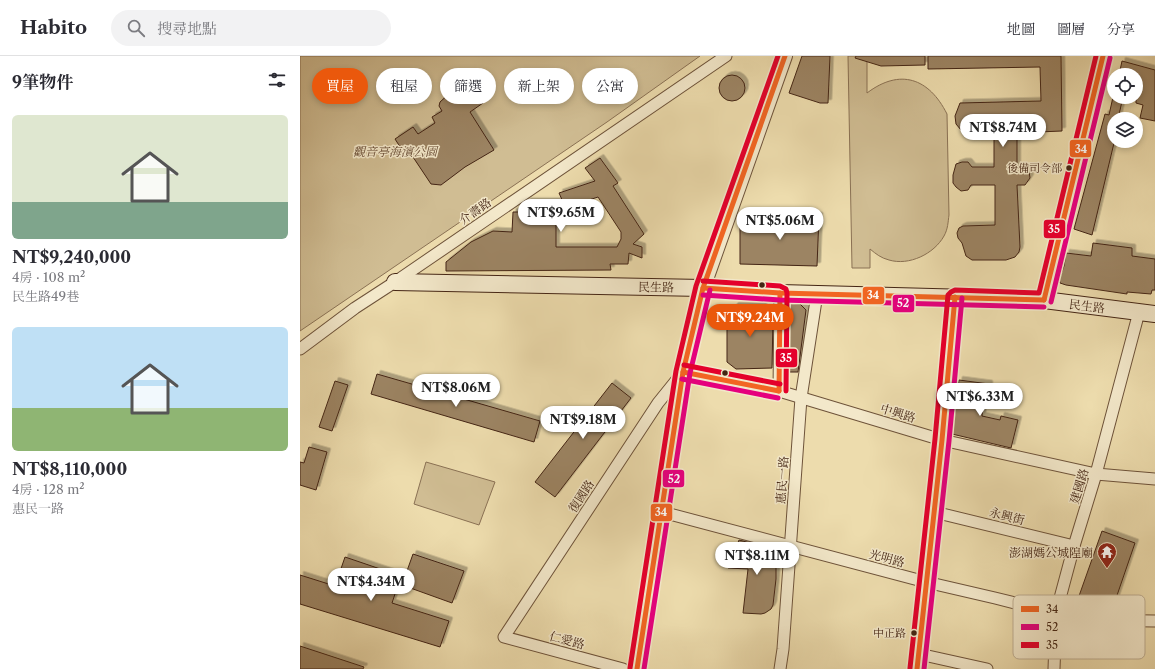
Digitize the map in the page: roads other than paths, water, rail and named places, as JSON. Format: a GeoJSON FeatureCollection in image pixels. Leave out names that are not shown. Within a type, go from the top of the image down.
{"type":"FeatureCollection","features":[{"type":"Feature","properties":{"kind":"main road"},"geometry":{"type":"LineString","coordinates":[[1044,300],[1103,56]]}},
{"type":"Feature","properties":{"kind":"main road","name":"民生路"},"geometry":{"type":"LineString","coordinates":[[395,282],[703,288],[780,293],[1044,300],[1147,314]]}},
{"type":"Feature","properties":{"kind":"main road"},"geometry":{"type":"LineString","coordinates":[[918,661],[942,440],[955,297]]}},
{"type":"Feature","properties":{"kind":"street","name":"介壽路"},"geometry":{"type":"LineString","coordinates":[[300,349],[355,308],[726,56]]}},
{"type":"Feature","properties":{"kind":"street"},"geometry":{"type":"LineString","coordinates":[[637,669],[683,372],[703,288],[785,56]]}},
{"type":"Feature","properties":{"kind":"street"},"geometry":{"type":"LineString","coordinates":[[780,293],[780,391]]}},
{"type":"Feature","properties":{"kind":"street","name":"惠民一路"},"geometry":{"type":"LineString","coordinates":[[780,669],[783,649],[801,398],[817,294]]}},
{"type":"Feature","properties":{"kind":"street","name":"建國路"},"geometry":{"type":"LineString","coordinates":[[1061,595],[1096,474],[1147,314]]}},
{"type":"Feature","properties":{"kind":"street","name":"中興路"},"geometry":{"type":"LineString","coordinates":[[683,372],[780,391],[942,440],[1096,474],[1155,479]]}},
{"type":"Feature","properties":{"kind":"street","name":"復國路"},"geometry":{"type":"LineString","coordinates":[[504,637],[658,402],[683,372]]}},
{"type":"Feature","properties":{"kind":"street","name":"光明路"},"geometry":{"type":"LineString","coordinates":[[662,512],[926,582],[1013,603]]}},
{"type":"Feature","properties":{"kind":"street","name":"永興街"},"geometry":{"type":"LineString","coordinates":[[934,512],[1074,546]]}},
{"type":"Feature","properties":{"kind":"street","name":"光明路"},"geometry":{"type":"LineString","coordinates":[[1145,621],[1155,621]]}},
{"type":"Feature","properties":{"kind":"street","name":"仁愛路"},"geometry":{"type":"LineString","coordinates":[[504,637],[623,669]]}},
{"type":"Feature","properties":{"kind":"street","name":"建國路"},"geometry":{"type":"LineString","coordinates":[[1054,659],[1054,669]]}},
{"type":"Feature","properties":{"kind":"street"},"geometry":{"type":"LineString","coordinates":[[918,661],[987,669]]}},
{"type":"Feature","properties":{"kind":"place","name":"後備司令部"},"geometry":{"type":"Point","coordinates":[1069,168]}},
{"type":"Feature","properties":{"kind":"place","name":"澎湖媽公城隍廟"},"geometry":{"type":"Point","coordinates":[1107,569]}},
{"type":"Feature","properties":{"kind":"place","name":"中正路"},"geometry":{"type":"Point","coordinates":[914,633]}},
{"type":"Feature","properties":{"kind":"park label","name":"觀音亭海濱公園"},"geometry":{"type":"Point","coordinates":[395,151]}}]}
